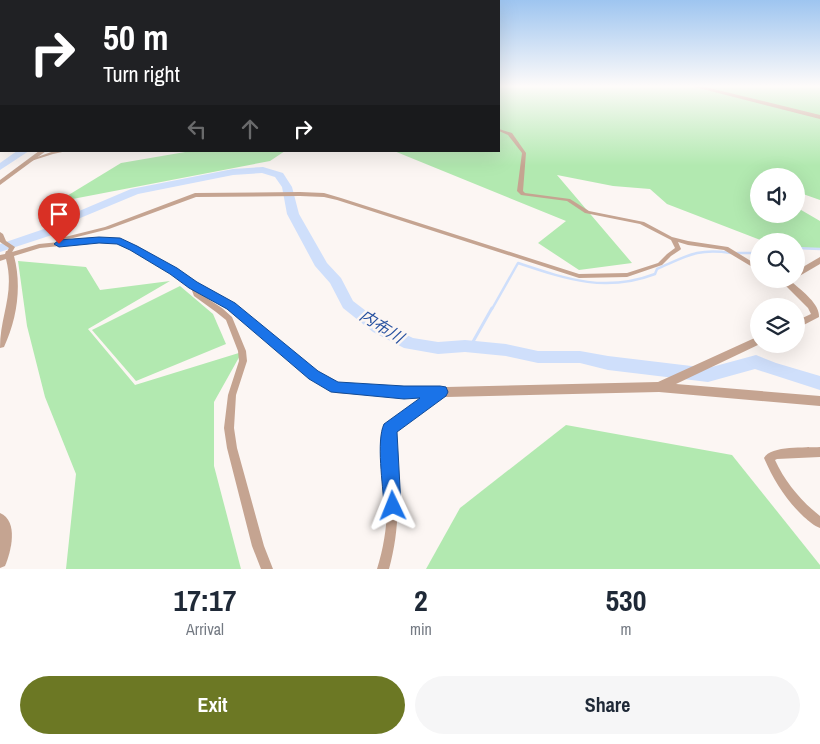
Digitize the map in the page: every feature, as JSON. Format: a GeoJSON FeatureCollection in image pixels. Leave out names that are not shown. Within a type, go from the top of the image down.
{"type":"FeatureCollection","features":[{"type":"Feature","properties":{"kind":"street"},"geometry":{"type":"LineString","coordinates":[[802,113],[820,117]]}},
{"type":"Feature","properties":{"kind":"street"},"geometry":{"type":"LineString","coordinates":[[500,130],[510,134],[524,153],[521,193],[568,200],[587,212],[642,223],[674,240],[726,248],[750,263]]}},
{"type":"Feature","properties":{"kind":"street"},"geometry":{"type":"LineString","coordinates":[[0,183],[42,152]]}},
{"type":"Feature","properties":{"kind":"street"},"geometry":{"type":"LineString","coordinates":[[32,160],[58,152]]}},
{"type":"Feature","properties":{"kind":"street"},"geometry":{"type":"LineString","coordinates":[[59,244],[66,238],[108,228],[195,196],[281,194],[324,195],[339,199],[579,276],[627,275],[660,264],[678,249],[674,240]]}},
{"type":"Feature","properties":{"kind":"street"},"geometry":{"type":"LineString","coordinates":[[0,234],[3,242],[11,250],[14,265],[14,302],[0,344]]}},
{"type":"Feature","properties":{"kind":"street"},"geometry":{"type":"LineString","coordinates":[[0,258],[11,250],[99,240],[120,242],[174,271],[193,285],[231,306],[314,375],[336,388],[404,393],[659,387],[820,401]]}},
{"type":"Feature","properties":{"kind":"street"},"geometry":{"type":"LineString","coordinates":[[805,269],[820,260]]}},
{"type":"Feature","properties":{"kind":"street"},"geometry":{"type":"LineString","coordinates":[[193,285],[196,294],[229,319],[242,351],[243,361],[232,395],[229,428],[237,465],[267,569]]}},
{"type":"Feature","properties":{"kind":"street"},"geometry":{"type":"LineString","coordinates":[[796,288],[812,306],[816,315],[805,320]]}},
{"type":"Feature","properties":{"kind":"street"},"geometry":{"type":"LineString","coordinates":[[659,387],[750,344]]}},
{"type":"Feature","properties":{"kind":"street"},"geometry":{"type":"LineString","coordinates":[[383,569],[392,524],[389,429],[440,392]]}},
{"type":"Feature","properties":{"kind":"street"},"geometry":{"type":"LineString","coordinates":[[820,452],[776,454],[769,458],[774,471],[795,501],[820,524]]}},
{"type":"Feature","properties":{"kind":"street"},"geometry":{"type":"LineString","coordinates":[[0,520],[4,526],[5,542],[0,561]]}},
{"type":"Feature","properties":{"kind":"green space"},"geometry":{"type":"Polygon","coordinates":[[[500,113],[820,113],[820,200],[805,195],[805,168],[750,168],[750,223],[805,223],[805,212],[820,221],[820,250],[805,248],[805,233],[750,233],[750,236],[667,204],[650,189],[613,186],[557,175],[632,263],[579,270],[538,243],[566,221],[396,152],[500,152],[500,113]]]}},
{"type":"Feature","properties":{"kind":"green space"},"geometry":{"type":"Polygon","coordinates":[[[185,152],[284,152],[270,161],[57,202],[121,163],[185,152]]]}},
{"type":"Feature","properties":{"kind":"green space"},"geometry":{"type":"Polygon","coordinates":[[[18,261],[86,267],[100,290],[170,281],[88,329],[135,385],[242,352],[214,402],[214,466],[241,569],[66,569],[76,474],[45,397],[27,326],[18,261]]]}},
{"type":"Feature","properties":{"kind":"green space"},"geometry":{"type":"Polygon","coordinates":[[[180,286],[213,314],[226,344],[136,381],[92,330],[180,286]]]}},
{"type":"Feature","properties":{"kind":"green space"},"geometry":{"type":"Polygon","coordinates":[[[566,425],[732,455],[820,565],[820,569],[426,569],[460,508],[566,425]]]}},
{"type":"Feature","properties":{"kind":"waterway"},"geometry":{"type":"LineString","coordinates":[[0,167],[22,152]]}},
{"type":"Feature","properties":{"kind":"waterway","name":"内布川"},"geometry":{"type":"LineString","coordinates":[[0,248],[48,232],[69,219],[135,191],[233,172],[263,170],[279,175],[287,187],[293,214],[322,266],[336,281],[348,304],[378,328],[410,344],[438,348],[465,346],[506,350],[538,357],[580,357],[608,363],[708,375],[756,362],[772,369],[820,383]]}},
{"type":"Feature","properties":{"kind":"waterway"},"geometry":{"type":"LineString","coordinates":[[805,248],[820,249]]}},
{"type":"Feature","properties":{"kind":"waterway"},"geometry":{"type":"LineString","coordinates":[[492,309],[518,263],[569,279],[586,282],[619,283],[655,274],[657,269],[692,254],[701,252],[731,253]]}},
{"type":"Feature","properties":{"kind":"waterway"},"geometry":{"type":"LineString","coordinates":[[737,253],[750,253]]}},
{"type":"Feature","properties":{"kind":"waterway"},"geometry":{"type":"LineString","coordinates":[[470,347],[492,308]]}},
{"type":"Feature","properties":{"kind":"route"},"geometry":{"type":"LineString","coordinates":[[59,244],[99,240],[120,242],[134,248],[231,306],[314,375],[336,388],[404,393],[440,392],[389,429],[388,440],[393,506]]}}]}
